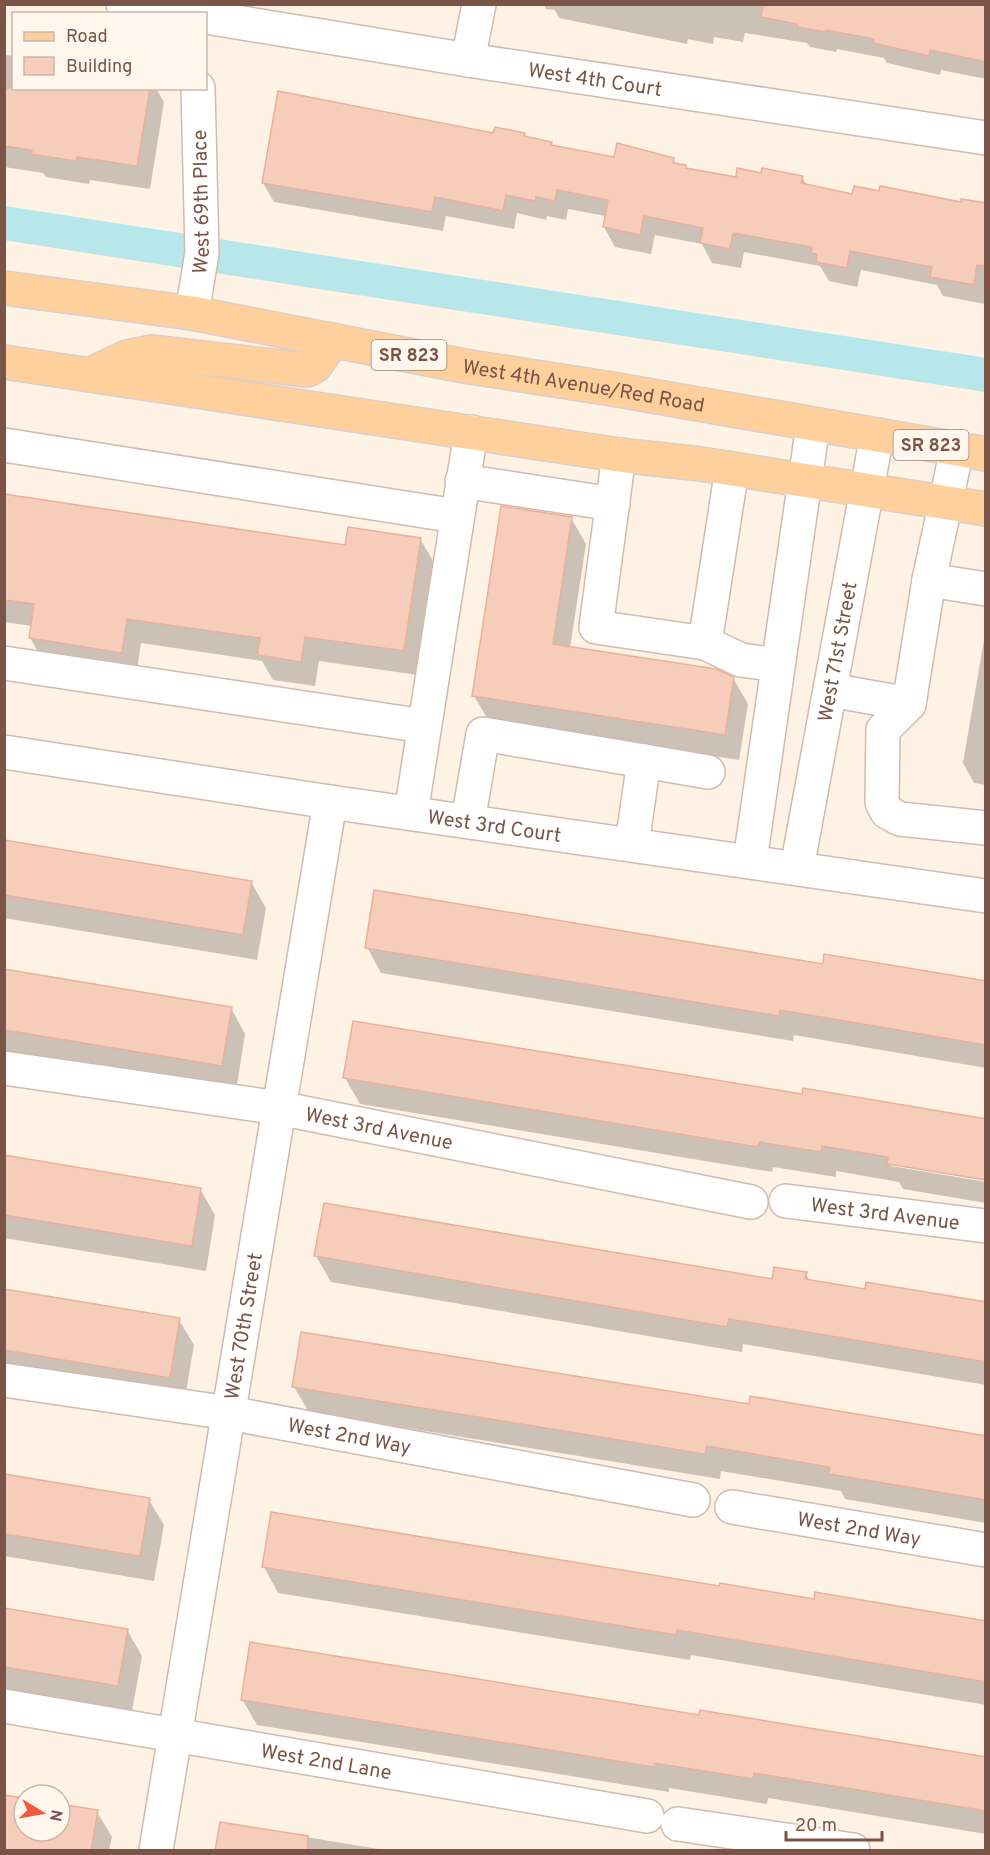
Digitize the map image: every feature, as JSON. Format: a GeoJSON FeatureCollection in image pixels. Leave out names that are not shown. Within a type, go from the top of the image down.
{"type":"FeatureCollection","features":[{"type":"Feature","properties":{"kind":"main road","name":"West 4th Avenue/Red Road"},"geometry":{"type":"LineString","coordinates":[[4,288],[192,313],[464,366],[612,389],[971,452]]}},
{"type":"Feature","properties":{"kind":"main road"},"geometry":{"type":"LineString","coordinates":[[89,375],[127,357],[151,352],[308,370],[315,366],[333,340]]}},
{"type":"Feature","properties":{"kind":"main road"},"geometry":{"type":"LineString","coordinates":[[4,362],[619,455],[732,469],[866,492],[986,509]]}},
{"type":"Feature","properties":{"kind":"street"},"geometry":{"type":"LineString","coordinates":[[123,4],[173,12]]}},
{"type":"Feature","properties":{"kind":"street"},"geometry":{"type":"LineString","coordinates":[[468,60],[479,4]]}},
{"type":"Feature","properties":{"kind":"street","name":"West 4th Court"},"geometry":{"type":"LineString","coordinates":[[207,16],[468,60],[986,138]]}},
{"type":"Feature","properties":{"kind":"street","name":"West 69th Place"},"geometry":{"type":"LineString","coordinates":[[192,313],[202,253],[198,90]]}},
{"type":"Feature","properties":{"kind":"street"},"geometry":{"type":"LineString","coordinates":[[750,861],[803,481],[813,425]]}},
{"type":"Feature","properties":{"kind":"street"},"geometry":{"type":"LineString","coordinates":[[411,813],[471,432]]}},
{"type":"Feature","properties":{"kind":"street","name":"West 71st Street"},"geometry":{"type":"LineString","coordinates":[[797,868],[878,435]]}},
{"type":"Feature","properties":{"kind":"street"},"geometry":{"type":"LineString","coordinates":[[4,445],[456,516]]}},
{"type":"Feature","properties":{"kind":"street"},"geometry":{"type":"LineString","coordinates":[[971,452],[945,503],[929,580],[909,704],[883,730],[882,802],[887,812],[900,819],[986,828]]}},
{"type":"Feature","properties":{"kind":"street"},"geometry":{"type":"LineString","coordinates":[[619,455],[596,627],[705,643],[741,660],[777,665]]}},
{"type":"Feature","properties":{"kind":"street"},"geometry":{"type":"LineString","coordinates":[[705,643],[732,469]]}},
{"type":"Feature","properties":{"kind":"street"},"geometry":{"type":"LineString","coordinates":[[462,481],[613,504]]}},
{"type":"Feature","properties":{"kind":"street"},"geometry":{"type":"LineString","coordinates":[[929,580],[986,590]]}},
{"type":"Feature","properties":{"kind":"street"},"geometry":{"type":"LineString","coordinates":[[4,663],[424,726]]}},
{"type":"Feature","properties":{"kind":"street"},"geometry":{"type":"LineString","coordinates":[[830,690],[909,704]]}},
{"type":"Feature","properties":{"kind":"street"},"geometry":{"type":"LineString","coordinates":[[468,821],[483,734],[708,772]]}},
{"type":"Feature","properties":{"kind":"street","name":"West 3rd Court"},"geometry":{"type":"LineString","coordinates":[[4,752],[330,802],[986,896]]}},
{"type":"Feature","properties":{"kind":"street"},"geometry":{"type":"LineString","coordinates":[[632,844],[644,761]]}},
{"type":"Feature","properties":{"kind":"street","name":"West 70th Street"},"geometry":{"type":"LineString","coordinates":[[156,1851],[330,802]]}},
{"type":"Feature","properties":{"kind":"street","name":"West 3rd Avenue"},"geometry":{"type":"LineString","coordinates":[[4,1068],[279,1108],[751,1202]]}},
{"type":"Feature","properties":{"kind":"street","name":"West 3rd Avenue"},"geometry":{"type":"LineString","coordinates":[[786,1201],[986,1226]]}},
{"type":"Feature","properties":{"kind":"street","name":"West 2nd Way"},"geometry":{"type":"LineString","coordinates":[[4,1380],[229,1413],[693,1500]]}},
{"type":"Feature","properties":{"kind":"street","name":"West 2nd Way"},"geometry":{"type":"LineString","coordinates":[[732,1506],[986,1550]]}},
{"type":"Feature","properties":{"kind":"street","name":"West 2nd Lane"},"geometry":{"type":"LineString","coordinates":[[4,1706],[647,1816]]}},
{"type":"Feature","properties":{"kind":"street"},"geometry":{"type":"LineString","coordinates":[[678,1824],[853,1851]]}},
{"type":"Feature","properties":{"kind":"building"},"geometry":{"type":"Polygon","coordinates":[[[763,4],[986,4],[986,62],[930,50],[929,56],[874,43],[874,39],[797,27],[797,24],[761,17],[763,4]]]}},
{"type":"Feature","properties":{"kind":"building"},"geometry":{"type":"Polygon","coordinates":[[[4,88],[12,88],[12,90],[150,90],[137,166],[77,157],[76,161],[31,154],[32,150],[4,146],[4,88]]]}},
{"type":"Feature","properties":{"kind":"building"},"geometry":{"type":"Polygon","coordinates":[[[278,91],[493,133],[495,127],[525,133],[524,136],[552,142],[551,145],[614,157],[617,143],[674,158],[673,163],[686,165],[686,168],[736,177],[737,168],[761,173],[762,168],[803,176],[801,183],[852,194],[854,186],[879,191],[880,186],[961,202],[961,199],[986,203],[986,266],[977,265],[974,285],[930,277],[932,267],[850,251],[847,268],[816,262],[817,254],[811,253],[812,247],[733,233],[730,249],[700,243],[703,228],[644,216],[640,235],[603,227],[608,200],[557,190],[555,201],[536,197],[535,201],[506,195],[503,211],[435,197],[432,212],[262,183],[278,91]]]}},
{"type":"Feature","properties":{"kind":"building"},"geometry":{"type":"Polygon","coordinates":[[[4,494],[345,545],[348,527],[421,538],[404,651],[305,637],[301,662],[257,655],[260,638],[127,619],[122,653],[29,638],[34,604],[4,600],[4,494]]]}},
{"type":"Feature","properties":{"kind":"building"},"geometry":{"type":"Polygon","coordinates":[[[501,506],[572,517],[553,644],[716,669],[734,677],[725,735],[472,696],[501,506]]]}},
{"type":"Feature","properties":{"kind":"building"},"geometry":{"type":"Polygon","coordinates":[[[4,840],[252,881],[243,935],[4,895],[4,840]]]}},
{"type":"Feature","properties":{"kind":"building"},"geometry":{"type":"Polygon","coordinates":[[[374,890],[823,964],[824,954],[986,981],[986,1045],[780,1010],[779,1016],[365,948],[374,890]]]}},
{"type":"Feature","properties":{"kind":"building"},"geometry":{"type":"Polygon","coordinates":[[[4,969],[232,1007],[222,1066],[4,1030],[4,969]]]}},
{"type":"Feature","properties":{"kind":"building"},"geometry":{"type":"Polygon","coordinates":[[[353,1021],[802,1094],[803,1088],[986,1119],[986,1180],[887,1164],[888,1157],[822,1146],[821,1152],[759,1142],[758,1147],[343,1078],[353,1021]]]}},
{"type":"Feature","properties":{"kind":"building"},"geometry":{"type":"Polygon","coordinates":[[[4,1155],[201,1188],[192,1246],[4,1215],[4,1155]]]}},
{"type":"Feature","properties":{"kind":"building"},"geometry":{"type":"Polygon","coordinates":[[[324,1203],[772,1279],[774,1267],[807,1272],[805,1279],[865,1289],[866,1282],[986,1302],[986,1362],[729,1319],[727,1327],[314,1256],[324,1203]]]}},
{"type":"Feature","properties":{"kind":"building"},"geometry":{"type":"Polygon","coordinates":[[[4,1289],[180,1318],[170,1378],[4,1350],[4,1289]]]}},
{"type":"Feature","properties":{"kind":"building"},"geometry":{"type":"Polygon","coordinates":[[[301,1332],[749,1404],[750,1396],[986,1436],[986,1500],[829,1474],[830,1467],[707,1446],[705,1454],[292,1387],[301,1332]]]}},
{"type":"Feature","properties":{"kind":"building"},"geometry":{"type":"Polygon","coordinates":[[[4,1474],[150,1498],[140,1556],[4,1534],[4,1474]]]}},
{"type":"Feature","properties":{"kind":"building"},"geometry":{"type":"Polygon","coordinates":[[[271,1512],[719,1586],[720,1583],[814,1599],[815,1592],[986,1621],[986,1682],[677,1630],[676,1635],[262,1567],[271,1512]]]}},
{"type":"Feature","properties":{"kind":"building"},"geometry":{"type":"Polygon","coordinates":[[[4,1608],[128,1629],[118,1686],[4,1667],[4,1608]]]}},
{"type":"Feature","properties":{"kind":"building"},"geometry":{"type":"Polygon","coordinates":[[[250,1642],[699,1715],[700,1710],[986,1757],[986,1811],[754,1773],[753,1779],[655,1763],[654,1767],[241,1700],[250,1642]]]}},
{"type":"Feature","properties":{"kind":"building"},"geometry":{"type":"Polygon","coordinates":[[[4,1795],[12,1796],[12,1843],[72,1843],[72,1806],[98,1810],[91,1851],[4,1851],[4,1795]]]}},
{"type":"Feature","properties":{"kind":"building"},"geometry":{"type":"Polygon","coordinates":[[[220,1822],[308,1836],[307,1851],[215,1851],[220,1822]]]}},
{"type":"Feature","properties":{"kind":"waterway"},"geometry":{"type":"LineString","coordinates":[[4,223],[986,375]]}}]}
